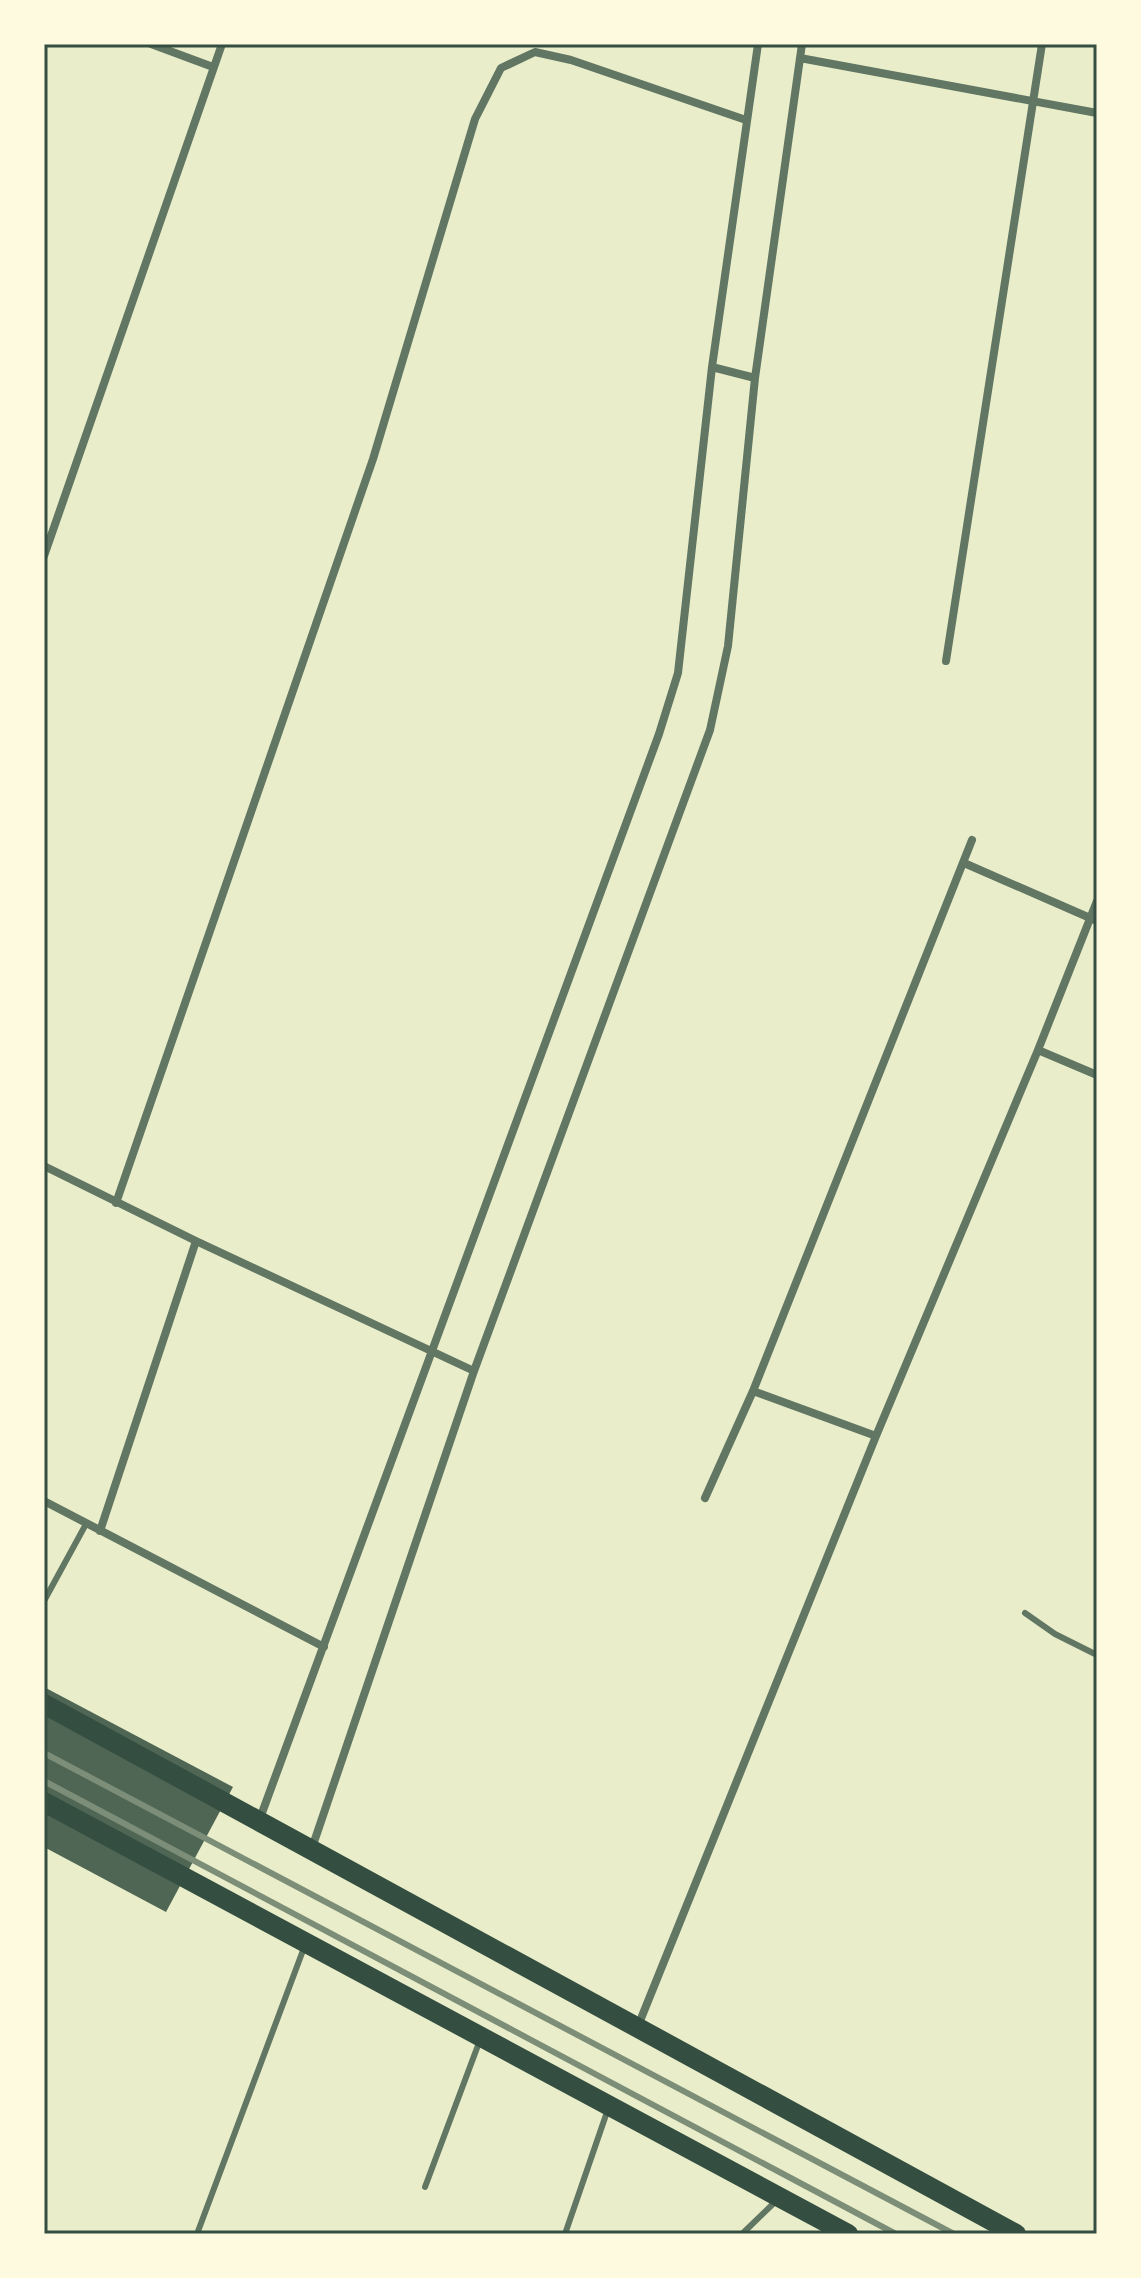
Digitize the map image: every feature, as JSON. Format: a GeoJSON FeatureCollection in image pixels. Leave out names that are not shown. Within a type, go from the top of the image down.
{"type":"FeatureCollection","features":[{"type":"Feature","properties":{"kind":"main road"},"geometry":{"type":"LineString","coordinates":[[44,1704],[1016,2234]]}},
{"type":"Feature","properties":{"kind":"main road"},"geometry":{"type":"LineString","coordinates":[[44,1802],[848,2234]]}},
{"type":"Feature","properties":{"kind":"street"},"geometry":{"type":"LineString","coordinates":[[151,44],[213,67]]}},
{"type":"Feature","properties":{"kind":"street"},"geometry":{"type":"LineString","coordinates":[[44,556],[222,44]]}},
{"type":"Feature","properties":{"kind":"street"},"geometry":{"type":"LineString","coordinates":[[259,1822],[659,734],[678,673],[712,367],[758,44]]}},
{"type":"Feature","properties":{"kind":"street"},"geometry":{"type":"LineString","coordinates":[[311,1851],[474,1371],[710,730],[728,646],[755,378],[802,44]]}},
{"type":"Feature","properties":{"kind":"street"},"geometry":{"type":"LineString","coordinates":[[946,661],[1042,44]]}},
{"type":"Feature","properties":{"kind":"street"},"geometry":{"type":"LineString","coordinates":[[116,1203],[373,459],[475,119],[501,68],[535,52],[571,60],[746,120]]}},
{"type":"Feature","properties":{"kind":"street"},"geometry":{"type":"LineString","coordinates":[[800,58],[1097,113]]}},
{"type":"Feature","properties":{"kind":"street"},"geometry":{"type":"LineString","coordinates":[[712,367],[755,378]]}},
{"type":"Feature","properties":{"kind":"street"},"geometry":{"type":"LineString","coordinates":[[705,1498],[753,1391],[972,840]]}},
{"type":"Feature","properties":{"kind":"street"},"geometry":{"type":"LineString","coordinates":[[964,863],[1094,920]]}},
{"type":"Feature","properties":{"kind":"street"},"geometry":{"type":"LineString","coordinates":[[637,2027],[876,1436],[1094,920],[1097,901]]}},
{"type":"Feature","properties":{"kind":"street"},"geometry":{"type":"LineString","coordinates":[[1038,1050],[1097,1075]]}},
{"type":"Feature","properties":{"kind":"street"},"geometry":{"type":"LineString","coordinates":[[44,1166],[116,1203],[474,1371]]}},
{"type":"Feature","properties":{"kind":"street"},"geometry":{"type":"LineString","coordinates":[[100,1531],[196,1241]]}},
{"type":"Feature","properties":{"kind":"street"},"geometry":{"type":"LineString","coordinates":[[753,1391],[876,1436]]}},
{"type":"Feature","properties":{"kind":"street"},"geometry":{"type":"LineString","coordinates":[[44,1501],[324,1647]]}},
{"type":"Feature","properties":{"kind":"lane"},"geometry":{"type":"LineString","coordinates":[[44,1601],[86,1524]]}},
{"type":"Feature","properties":{"kind":"lane"},"geometry":{"type":"LineString","coordinates":[[1025,1613],[1055,1634],[1097,1655]]}},
{"type":"Feature","properties":{"kind":"lane"},"geometry":{"type":"LineString","coordinates":[[197,2234],[305,1943]]}},
{"type":"Feature","properties":{"kind":"lane"},"geometry":{"type":"LineString","coordinates":[[425,2187],[481,2038]]}},
{"type":"Feature","properties":{"kind":"lane"},"geometry":{"type":"LineString","coordinates":[[565,2234],[609,2107]]}},
{"type":"Feature","properties":{"kind":"lane"},"geometry":{"type":"LineString","coordinates":[[742,2234],[780,2197]]}},
{"type":"Feature","properties":{"kind":"building"},"geometry":{"type":"Polygon","coordinates":[[[44,1687],[233,1787],[166,1912],[44,1847],[44,1687]]]}},
{"type":"Feature","properties":{"kind":"railway"},"geometry":{"type":"LineString","coordinates":[[44,1753],[954,2234]]}},
{"type":"Feature","properties":{"kind":"railway"},"geometry":{"type":"LineString","coordinates":[[44,1781],[896,2234]]}}]}
